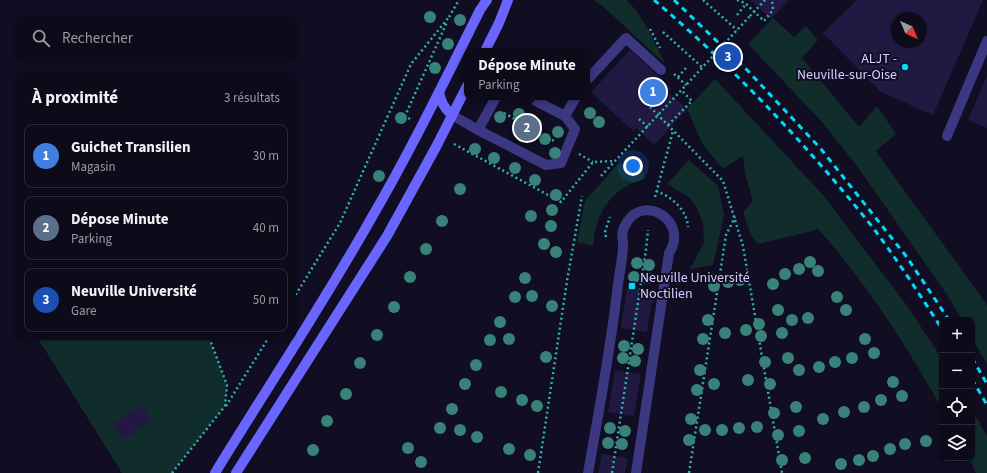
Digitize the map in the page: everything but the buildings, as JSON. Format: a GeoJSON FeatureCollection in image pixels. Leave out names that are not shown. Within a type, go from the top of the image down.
{"type":"FeatureCollection","features":[{"type":"Feature","properties":{"kind":"main road"},"geometry":{"type":"LineString","coordinates":[[215,473],[361,237],[422,126],[480,10],[487,0]]}},
{"type":"Feature","properties":{"kind":"main road"},"geometry":{"type":"LineString","coordinates":[[486,48],[508,0]]}},
{"type":"Feature","properties":{"kind":"main road"},"geometry":{"type":"LineString","coordinates":[[439,92],[445,109],[452,115]]}},
{"type":"Feature","properties":{"kind":"main road"},"geometry":{"type":"LineString","coordinates":[[236,473],[387,236],[464,92]]}},
{"type":"Feature","properties":{"kind":"lane"},"geometry":{"type":"LineString","coordinates":[[590,77],[626,38],[661,70]]}},
{"type":"Feature","properties":{"kind":"lane"},"geometry":{"type":"LineString","coordinates":[[947,136],[987,41]]}},
{"type":"Feature","properties":{"kind":"lane"},"geometry":{"type":"LineString","coordinates":[[478,130],[494,100]]}},
{"type":"Feature","properties":{"kind":"lane"},"geometry":{"type":"LineString","coordinates":[[452,115],[546,165],[561,163],[575,129],[565,116],[534,100]]}},
{"type":"Feature","properties":{"kind":"lane"},"geometry":{"type":"LineString","coordinates":[[565,116],[574,100]]}},
{"type":"Feature","properties":{"kind":"lane"},"geometry":{"type":"LineString","coordinates":[[588,473],[606,368],[624,246],[622,233],[628,220],[635,214],[641,211],[652,211],[662,214],[669,220],[673,228],[674,239],[669,253],[636,473]]}},
{"type":"Feature","properties":{"kind":"path"},"geometry":{"type":"LineString","coordinates":[[703,0],[737,30]]}},
{"type":"Feature","properties":{"kind":"path"},"geometry":{"type":"LineString","coordinates":[[737,0],[746,4],[764,21],[774,10],[772,0]]}},
{"type":"Feature","properties":{"kind":"path"},"geometry":{"type":"LineString","coordinates":[[415,122],[405,116],[457,1]]}},
{"type":"Feature","properties":{"kind":"path"},"geometry":{"type":"LineString","coordinates":[[601,176],[764,1]]}},
{"type":"Feature","properties":{"kind":"path"},"geometry":{"type":"LineString","coordinates":[[737,14],[746,4]]}},
{"type":"Feature","properties":{"kind":"path"},"geometry":{"type":"LineString","coordinates":[[296,293],[340,223],[411,64],[450,17]]}},
{"type":"Feature","properties":{"kind":"path"},"geometry":{"type":"LineString","coordinates":[[663,32],[702,68]]}},
{"type":"Feature","properties":{"kind":"path"},"geometry":{"type":"LineString","coordinates":[[678,78],[686,68]]}},
{"type":"Feature","properties":{"kind":"path"},"geometry":{"type":"LineString","coordinates":[[673,73],[686,85]]}},
{"type":"Feature","properties":{"kind":"path"},"geometry":{"type":"LineString","coordinates":[[668,125],[692,100],[681,90]]}},
{"type":"Feature","properties":{"kind":"path"},"geometry":{"type":"LineString","coordinates":[[490,107],[593,162]]}},
{"type":"Feature","properties":{"kind":"path"},"geometry":{"type":"LineString","coordinates":[[650,107],[723,181],[744,246],[782,473]]}},
{"type":"Feature","properties":{"kind":"path"},"geometry":{"type":"LineString","coordinates":[[639,119],[648,127]]}},
{"type":"Feature","properties":{"kind":"path"},"geometry":{"type":"LineString","coordinates":[[654,198],[673,131]]}},
{"type":"Feature","properties":{"kind":"path"},"geometry":{"type":"LineString","coordinates":[[538,473],[567,281],[582,196]]}},
{"type":"Feature","properties":{"kind":"path"},"geometry":{"type":"LineString","coordinates":[[689,473],[726,235],[735,216]]}},
{"type":"Feature","properties":{"kind":"path"},"geometry":{"type":"LineString","coordinates":[[612,473],[648,230]]}},
{"type":"Feature","properties":{"kind":"path"},"geometry":{"type":"LineString","coordinates":[[210,340],[227,384],[225,406]]}},
{"type":"Feature","properties":{"kind":"path"},"geometry":{"type":"LineString","coordinates":[[172,473],[225,406],[267,340]]}},
{"type":"Feature","properties":{"kind":"green space"},"geometry":{"type":"Polygon","coordinates":[[[594,0],[626,0],[643,21],[666,65],[606,9],[594,0]]]}},
{"type":"Feature","properties":{"kind":"green space"},"geometry":{"type":"Polygon","coordinates":[[[773,18],[794,37],[806,26],[818,40],[802,58],[859,127],[877,106],[896,134],[876,151],[987,305],[987,364],[975,343],[975,317],[960,317],[950,299],[857,166],[822,122],[748,44],[773,18]]]}},
{"type":"Feature","properties":{"kind":"green space"},"geometry":{"type":"Polygon","coordinates":[[[715,79],[824,196],[908,307],[939,354],[939,404],[900,338],[869,292],[817,228],[813,231],[758,244],[751,235],[743,212],[753,201],[745,174],[743,156],[723,169],[703,145],[687,109],[715,79]]]}},
{"type":"Feature","properties":{"kind":"green space"},"geometry":{"type":"Polygon","coordinates":[[[689,160],[718,186],[724,215],[713,265],[690,269],[704,243],[703,223],[697,208],[690,198],[667,184],[689,160]]]}},
{"type":"Feature","properties":{"kind":"green space"},"geometry":{"type":"Polygon","coordinates":[[[632,163],[642,168],[645,179],[625,187],[606,205],[598,220],[593,246],[577,242],[585,201],[617,165],[632,163]]]}},
{"type":"Feature","properties":{"kind":"green space"},"geometry":{"type":"Polygon","coordinates":[[[39,340],[210,340],[227,385],[225,406],[172,473],[122,473],[39,340]]]}},
{"type":"Feature","properties":{"kind":"green space"},"geometry":{"type":"Polygon","coordinates":[[[975,415],[987,436],[987,473],[976,473],[970,461],[975,461],[975,415]]]}},
{"type":"Feature","properties":{"kind":"railway"},"geometry":{"type":"LineString","coordinates":[[654,0],[713,53],[797,138],[874,229],[939,324]]}},
{"type":"Feature","properties":{"kind":"railway"},"geometry":{"type":"LineString","coordinates":[[674,0],[748,71],[821,149],[906,256],[947,317]]}},
{"type":"Feature","properties":{"kind":"railway"},"geometry":{"type":"LineString","coordinates":[[975,363],[987,384]]}},
{"type":"Feature","properties":{"kind":"railway"},"geometry":{"type":"LineString","coordinates":[[975,384],[987,405]]}},
{"type":"Feature","properties":{"kind":"place","name":"Neuville Université"},"geometry":{"type":"Point","coordinates":[728,57]}},
{"type":"Feature","properties":{"kind":"place","name":"ALJT - Neuville-sur-Oise"},"geometry":{"type":"Point","coordinates":[905,67]}},
{"type":"Feature","properties":{"kind":"place","name":"Guichet Transilien"},"geometry":{"type":"Point","coordinates":[653,92]}},
{"type":"Feature","properties":{"kind":"place","name":"Dépose Minute"},"geometry":{"type":"Point","coordinates":[527,128]}},
{"type":"Feature","properties":{"kind":"place","name":"Neuville Université Noctilien"},"geometry":{"type":"Point","coordinates":[632,286]}}]}
